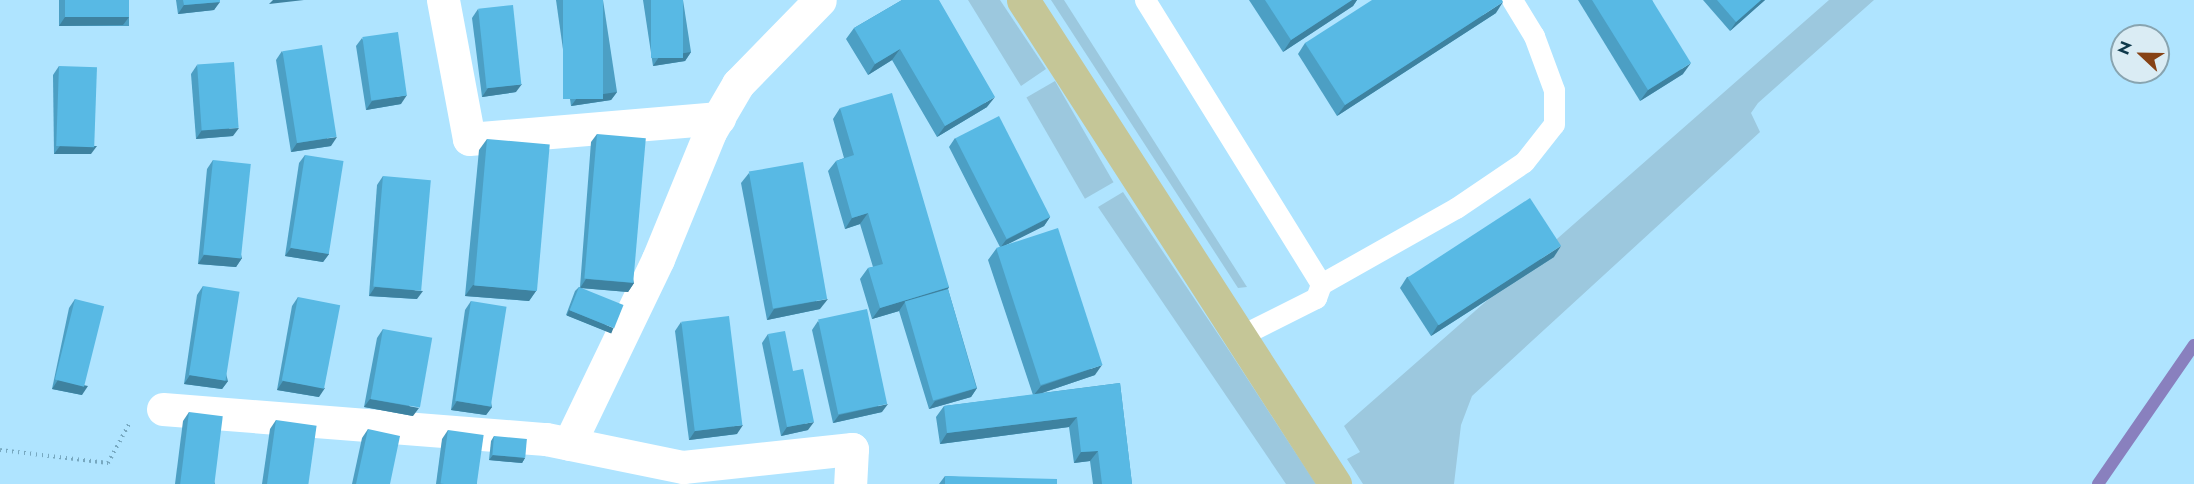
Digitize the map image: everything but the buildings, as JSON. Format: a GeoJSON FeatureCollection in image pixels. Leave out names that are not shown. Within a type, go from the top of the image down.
{"type":"FeatureCollection","features":[{"type":"Feature","properties":{"kind":"main road"},"geometry":{"type":"LineString","coordinates":[[1023,0],[1335,484]]}},
{"type":"Feature","properties":{"kind":"street"},"geometry":{"type":"LineString","coordinates":[[443,0],[469,139],[718,118]]}},
{"type":"Feature","properties":{"kind":"street"},"geometry":{"type":"LineString","coordinates":[[568,444],[658,259],[718,118],[738,84],[820,0]]}},
{"type":"Feature","properties":{"kind":"street"},"geometry":{"type":"LineString","coordinates":[[163,409],[568,444],[683,467],[852,449],[850,484]]}},
{"type":"Feature","properties":{"kind":"lane"},"geometry":{"type":"LineString","coordinates":[[1145,0],[1321,284]]}},
{"type":"Feature","properties":{"kind":"lane"},"geometry":{"type":"LineString","coordinates":[[1240,336],[1316,298],[1321,284],[1456,208],[1524,162],[1554,124],[1554,90],[1534,36],[1512,0]]}},
{"type":"Feature","properties":{"kind":"path"},"geometry":{"type":"LineString","coordinates":[[0,450],[108,464],[123,426],[163,409]]}},
{"type":"Feature","properties":{"kind":"shaded area"},"geometry":{"type":"Polygon","coordinates":[[[968,0],[1000,0],[1046,69],[1021,86],[968,0]]]}},
{"type":"Feature","properties":{"kind":"shaded area"},"geometry":{"type":"Polygon","coordinates":[[[1051,0],[1064,0],[1247,287],[1238,288],[1051,0]]]}},
{"type":"Feature","properties":{"kind":"shaded area"},"geometry":{"type":"Polygon","coordinates":[[[1829,0],[1874,0],[1758,103],[1751,113],[1760,132],[1472,396],[1461,425],[1454,484],[1363,484],[1347,459],[1360,452],[1344,426],[1829,0]]]}},
{"type":"Feature","properties":{"kind":"shaded area"},"geometry":{"type":"Polygon","coordinates":[[[1055,81],[1114,182],[1085,199],[1026,98],[1055,81]]]}},
{"type":"Feature","properties":{"kind":"shaded area"},"geometry":{"type":"Polygon","coordinates":[[[1123,192],[1316,484],[1286,484],[1098,207],[1123,192]]]}},
{"type":"Feature","properties":{"kind":"waterway"},"geometry":{"type":"LineString","coordinates":[[2098,484],[2194,345]]}}]}
